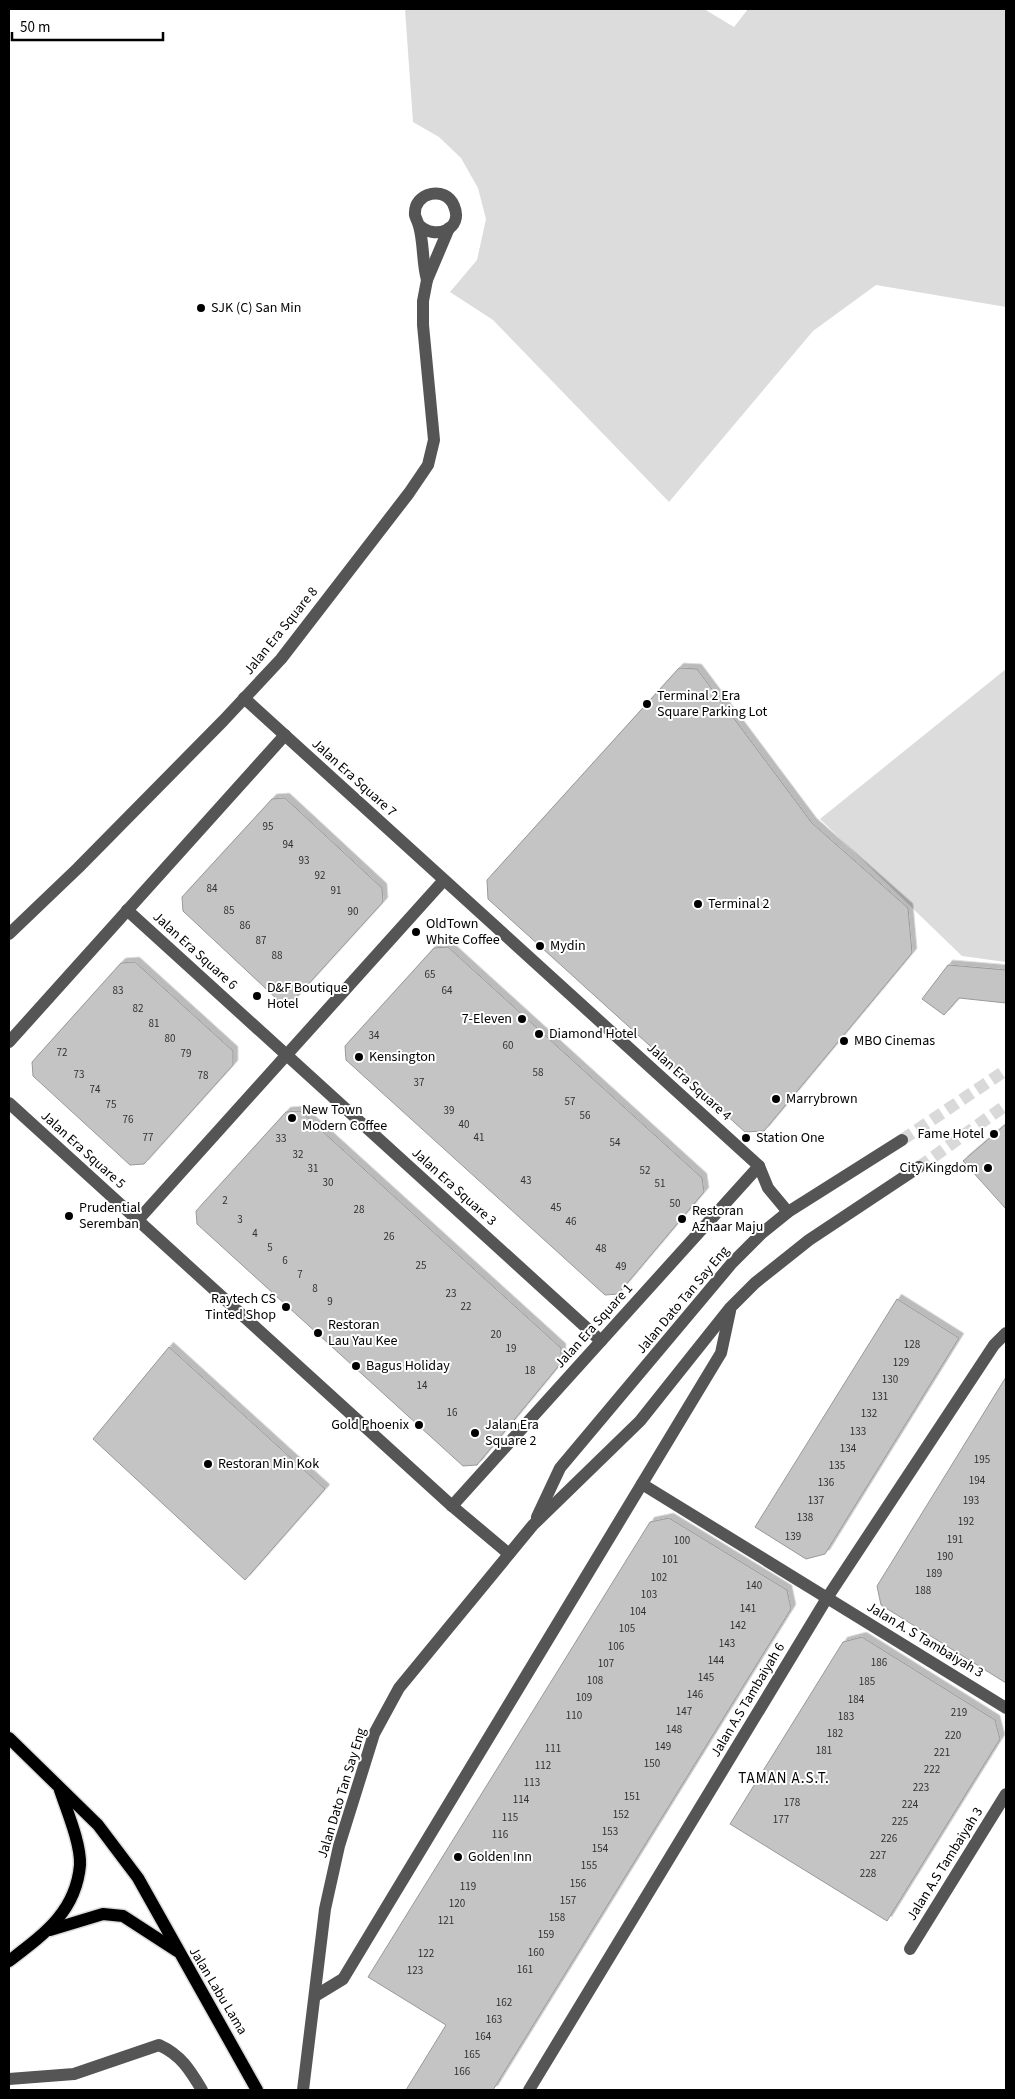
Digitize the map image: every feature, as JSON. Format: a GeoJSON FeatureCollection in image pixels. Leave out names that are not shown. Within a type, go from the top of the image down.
{"type":"FeatureCollection","features":[{"type":"Feature","properties":{"kind":"main road"},"geometry":{"type":"LineString","coordinates":[[9,1738],[98,1825],[138,1878],[180,1952]]}},
{"type":"Feature","properties":{"kind":"main road","name":"Jalan Labu Lama"},"geometry":{"type":"LineString","coordinates":[[9,1961],[50,1930],[69,1903],[80,1864],[77,1846],[60,1788]]}},
{"type":"Feature","properties":{"kind":"main road","name":"Jalan Labu Lama"},"geometry":{"type":"LineString","coordinates":[[50,1930],[103,1914],[123,1916],[180,1952],[257,2090]]}},
{"type":"Feature","properties":{"kind":"street","name":"Jalan Era Square 8"},"geometry":{"type":"LineString","coordinates":[[9,934],[78,868],[281,659],[410,493],[428,465],[434,440],[423,325],[427,280],[449,228],[453,223],[456,211],[451,200],[440,193],[428,194],[418,203],[416,217],[419,225],[423,265],[427,280]]}},
{"type":"Feature","properties":{"kind":"street"},"geometry":{"type":"LineString","coordinates":[[419,225],[424,230],[437,234],[449,228]]}},
{"type":"Feature","properties":{"kind":"street","name":"Jalan Era Square 7"},"geometry":{"type":"LineString","coordinates":[[244,698],[444,880]]}},
{"type":"Feature","properties":{"kind":"street"},"geometry":{"type":"LineString","coordinates":[[9,1042],[285,735]]}},
{"type":"Feature","properties":{"kind":"street"},"geometry":{"type":"LineString","coordinates":[[444,880],[138,1220],[452,1506],[509,1554]]}},
{"type":"Feature","properties":{"kind":"street","name":"Jalan Era Square 4"},"geometry":{"type":"LineString","coordinates":[[444,880],[758,1166]]}},
{"type":"Feature","properties":{"kind":"street","name":"Jalan Era Square 6"},"geometry":{"type":"LineString","coordinates":[[127,910],[286,1055]]}},
{"type":"Feature","properties":{"kind":"street","name":"Jalan Era Square 3"},"geometry":{"type":"LineString","coordinates":[[286,1055],[601,1341]]}},
{"type":"Feature","properties":{"kind":"street","name":"Jalan Era Square 5"},"geometry":{"type":"LineString","coordinates":[[9,1102],[138,1220]]}},
{"type":"Feature","properties":{"kind":"street","name":"Jalan Dato Tan Say Eng"},"geometry":{"type":"LineString","coordinates":[[533,1525],[560,1468],[732,1263],[762,1233],[788,1212],[902,1140]]}},
{"type":"Feature","properties":{"kind":"street"},"geometry":{"type":"LineString","coordinates":[[758,1166],[768,1188],[788,1212]]}},
{"type":"Feature","properties":{"kind":"street","name":"Jalan Era Square 1"},"geometry":{"type":"LineString","coordinates":[[452,1506],[758,1166]]}},
{"type":"Feature","properties":{"kind":"street","name":"Jalan Dato Tan Say Eng"},"geometry":{"type":"LineString","coordinates":[[303,2089],[325,1909],[338,1846],[374,1734],[399,1688],[533,1525],[640,1421],[730,1308],[755,1283],[809,1240],[920,1167]]}},
{"type":"Feature","properties":{"kind":"street"},"geometry":{"type":"LineString","coordinates":[[315,1996],[343,1979],[722,1353],[730,1308]]}},
{"type":"Feature","properties":{"kind":"street","name":"Jalan A.S Tambaiyah 6"},"geometry":{"type":"LineString","coordinates":[[529,2090],[828,1598],[994,1345],[1006,1333]]}},
{"type":"Feature","properties":{"kind":"street","name":"Jalan A. S Tambaiyah 3"},"geometry":{"type":"LineString","coordinates":[[642,1484],[1006,1708]]}},
{"type":"Feature","properties":{"kind":"street","name":"Jalan A.S Tambaiyah 3"},"geometry":{"type":"LineString","coordinates":[[910,1949],[1006,1794]]}},
{"type":"Feature","properties":{"kind":"street"},"geometry":{"type":"LineString","coordinates":[[9,2079],[74,2074],[159,2045],[172,2051],[188,2065],[202,2090]]}},
{"type":"Feature","properties":{"kind":"shaded area"},"geometry":{"type":"Polygon","coordinates":[[[405,9],[704,9],[734,27],[748,9],[1006,9],[1006,307],[876,285],[813,331],[669,502],[493,320],[450,292],[477,260],[486,219],[478,188],[461,158],[439,137],[413,122],[405,9]]]}},
{"type":"Feature","properties":{"kind":"shaded area"},"geometry":{"type":"Polygon","coordinates":[[[1006,669],[1006,962],[962,956],[820,819],[1006,669]]]}},
{"type":"Feature","properties":{"kind":"building","name":"Terminal 2"},"geometry":{"type":"Polygon","coordinates":[[[679,668],[697,669],[812,823],[908,908],[912,953],[764,1131],[745,1132],[488,899],[487,880],[679,668]]]}},
{"type":"Feature","properties":{"kind":"building"},"geometry":{"type":"Polygon","coordinates":[[[285,798],[382,888],[383,902],[293,1001],[279,1001],[183,911],[182,897],[272,799],[285,798]]]}},
{"type":"Feature","properties":{"kind":"building"},"geometry":{"type":"Polygon","coordinates":[[[448,947],[702,1178],[704,1192],[618,1294],[605,1295],[346,1060],[345,1046],[434,948],[448,947]]]}},
{"type":"Feature","properties":{"kind":"building"},"geometry":{"type":"Polygon","coordinates":[[[135,962],[233,1051],[233,1065],[144,1164],[130,1165],[33,1076],[32,1062],[121,963],[135,962]]]}},
{"type":"Feature","properties":{"kind":"building"},"geometry":{"type":"Polygon","coordinates":[[[948,965],[1006,970],[1006,1003],[959,998],[944,1015],[922,999],[948,965]]]}},
{"type":"Feature","properties":{"kind":"building"},"geometry":{"type":"Polygon","coordinates":[[[300,1111],[561,1348],[561,1363],[477,1465],[463,1466],[197,1224],[196,1211],[286,1112],[300,1111]]]}},
{"type":"Feature","properties":{"kind":"building","name":"City Kingdom"},"geometry":{"type":"Polygon","coordinates":[[[1006,1124],[1006,1209],[963,1161],[1006,1124]]]}},
{"type":"Feature","properties":{"kind":"building"},"geometry":{"type":"Polygon","coordinates":[[[897,1299],[959,1338],[825,1554],[806,1559],[755,1527],[897,1299]]]}},
{"type":"Feature","properties":{"kind":"building","name":"Restoran Min Kok"},"geometry":{"type":"Polygon","coordinates":[[[169,1347],[325,1489],[245,1580],[93,1439],[169,1347]]]}},
{"type":"Feature","properties":{"kind":"building"},"geometry":{"type":"Polygon","coordinates":[[[1006,1377],[1006,1683],[881,1605],[877,1586],[1006,1377]]]}},
{"type":"Feature","properties":{"kind":"building"},"geometry":{"type":"Polygon","coordinates":[[[669,1518],[787,1590],[791,1609],[493,2090],[406,2090],[446,2025],[368,1977],[650,1522],[669,1518]]]}},
{"type":"Feature","properties":{"kind":"building"},"geometry":{"type":"Polygon","coordinates":[[[862,1637],[995,1720],[1000,1739],[887,1921],[730,1824],[843,1642],[862,1637]]]}},
{"type":"Feature","properties":{"kind":"tunnel"},"geometry":{"type":"LineString","coordinates":[[902,1140],[1006,1070]]}},
{"type":"Feature","properties":{"kind":"tunnel"},"geometry":{"type":"LineString","coordinates":[[919,1167],[1006,1105]]}},
{"type":"Feature","properties":{"kind":"place","name":"SJK (C) San Min"},"geometry":{"type":"Point","coordinates":[201,308]}},
{"type":"Feature","properties":{"kind":"place","name":"Terminal 2 Era Square Parking Lot"},"geometry":{"type":"Point","coordinates":[647,704]}},
{"type":"Feature","properties":{"kind":"place","name":"Terminal 2"},"geometry":{"type":"Point","coordinates":[698,904]}},
{"type":"Feature","properties":{"kind":"place","name":"OldTown White Coffee"},"geometry":{"type":"Point","coordinates":[416,932]}},
{"type":"Feature","properties":{"kind":"place","name":"Mydin"},"geometry":{"type":"Point","coordinates":[540,946]}},
{"type":"Feature","properties":{"kind":"place","name":"D&F Boutique Hotel"},"geometry":{"type":"Point","coordinates":[257,996]}},
{"type":"Feature","properties":{"kind":"place","name":"7-Eleven"},"geometry":{"type":"Point","coordinates":[522,1019]}},
{"type":"Feature","properties":{"kind":"place","name":"Diamond Hotel"},"geometry":{"type":"Point","coordinates":[539,1034]}},
{"type":"Feature","properties":{"kind":"place","name":"MBO Cinemas"},"geometry":{"type":"Point","coordinates":[844,1041]}},
{"type":"Feature","properties":{"kind":"place","name":"Kensington"},"geometry":{"type":"Point","coordinates":[359,1057]}},
{"type":"Feature","properties":{"kind":"place","name":"Marrybrown"},"geometry":{"type":"Point","coordinates":[776,1099]}},
{"type":"Feature","properties":{"kind":"place","name":"New Town Modern Coffee"},"geometry":{"type":"Point","coordinates":[292,1118]}},
{"type":"Feature","properties":{"kind":"place","name":"Fame Hotel"},"geometry":{"type":"Point","coordinates":[994,1134]}},
{"type":"Feature","properties":{"kind":"place","name":"Station One"},"geometry":{"type":"Point","coordinates":[746,1138]}},
{"type":"Feature","properties":{"kind":"place","name":"City Kingdom"},"geometry":{"type":"Point","coordinates":[988,1168]}},
{"type":"Feature","properties":{"kind":"place","name":"Prudential Seremban"},"geometry":{"type":"Point","coordinates":[69,1216]}},
{"type":"Feature","properties":{"kind":"place","name":"Restoran Azhaar Maju"},"geometry":{"type":"Point","coordinates":[682,1219]}},
{"type":"Feature","properties":{"kind":"place","name":"Raytech CS Tinted Shop"},"geometry":{"type":"Point","coordinates":[286,1307]}},
{"type":"Feature","properties":{"kind":"place","name":"Restoran Lau Yau Kee"},"geometry":{"type":"Point","coordinates":[318,1333]}},
{"type":"Feature","properties":{"kind":"place","name":"Bagus Holiday"},"geometry":{"type":"Point","coordinates":[356,1366]}},
{"type":"Feature","properties":{"kind":"place","name":"Gold Phoenix"},"geometry":{"type":"Point","coordinates":[419,1425]}},
{"type":"Feature","properties":{"kind":"place","name":"Jalan Era Square 2"},"geometry":{"type":"Point","coordinates":[475,1433]}},
{"type":"Feature","properties":{"kind":"place","name":"Restoran Min Kok"},"geometry":{"type":"Point","coordinates":[208,1464]}},
{"type":"Feature","properties":{"kind":"place","name":"Golden Inn"},"geometry":{"type":"Point","coordinates":[458,1857]}},
{"type":"Feature","properties":{"kind":"district","name":"TAMAN A.S.T."},"geometry":{"type":"Point","coordinates":[784,1778]}}]}
